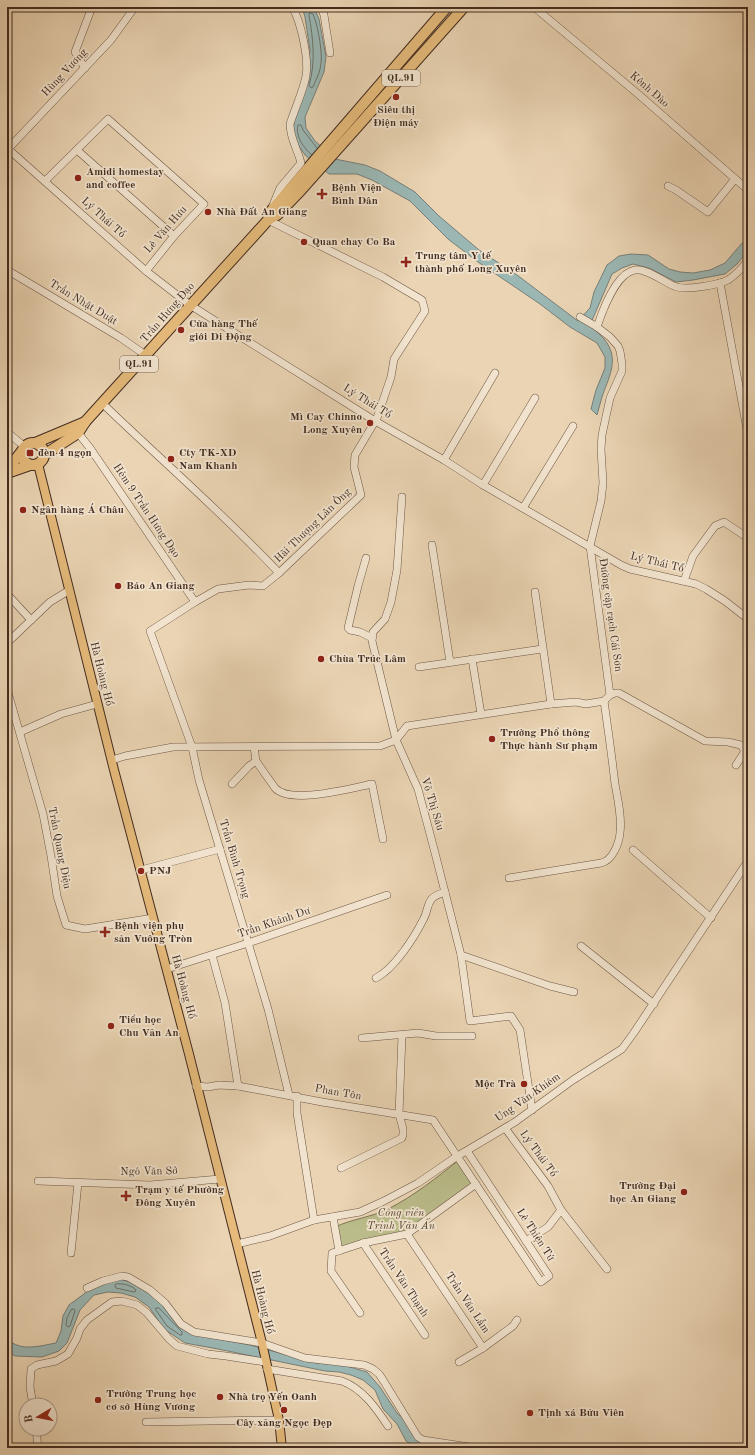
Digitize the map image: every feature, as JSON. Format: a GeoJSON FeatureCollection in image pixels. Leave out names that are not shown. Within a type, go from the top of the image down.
{"type":"FeatureCollection","features":[{"type":"Feature","properties":{"kind":"highway","name":"Trần Hưng Đạo"},"geometry":{"type":"LineString","coordinates":[[44,455],[78,433],[102,403],[146,356],[270,216],[299,178],[447,7]]}},
{"type":"Feature","properties":{"kind":"highway","name":"Trần Hưng Đạo"},"geometry":{"type":"LineString","coordinates":[[270,216],[277,215],[301,190],[310,178],[464,7]]}},
{"type":"Feature","properties":{"kind":"highway","name":"Trần Hưng Đạo"},"geometry":{"type":"LineString","coordinates":[[35,443],[86,422]]}},
{"type":"Feature","properties":{"kind":"highway"},"geometry":{"type":"LineString","coordinates":[[7,468],[12,465],[23,449],[31,443],[35,443],[42,447],[44,455],[43,459],[34,464],[7,473]]}},
{"type":"Feature","properties":{"kind":"highway"},"geometry":{"type":"LineString","coordinates":[[23,449],[22,458],[27,463],[34,464]]}},
{"type":"Feature","properties":{"kind":"main road","name":"Hà Hoàng Hổ"},"geometry":{"type":"LineString","coordinates":[[34,464],[167,969],[237,1244],[279,1420],[282,1448]]}},
{"type":"Feature","properties":{"kind":"street"},"geometry":{"type":"LineString","coordinates":[[85,68],[75,52],[92,7]]}},
{"type":"Feature","properties":{"kind":"street","name":"Hùng Vương"},"geometry":{"type":"LineString","coordinates":[[7,149],[112,40],[135,7]]}},
{"type":"Feature","properties":{"kind":"street"},"geometry":{"type":"LineString","coordinates":[[270,216],[280,188],[301,163],[292,141],[290,124],[306,78],[307,65],[299,20],[292,7]]}},
{"type":"Feature","properties":{"kind":"street"},"geometry":{"type":"LineString","coordinates":[[321,7],[324,15],[330,53]]}},
{"type":"Feature","properties":{"kind":"street","name":"Kênh Đào"},"geometry":{"type":"LineString","coordinates":[[534,7],[638,94],[748,190]]}},
{"type":"Feature","properties":{"kind":"street","name":"Lê Văn Hưu"},"geometry":{"type":"LineString","coordinates":[[77,150],[108,119],[204,204],[174,236],[146,271]]}},
{"type":"Feature","properties":{"kind":"street","name":"Lý Thái Tổ"},"geometry":{"type":"LineString","coordinates":[[7,149],[146,271],[190,305],[375,421],[630,569],[684,581],[706,589],[725,601],[748,619]]}},
{"type":"Feature","properties":{"kind":"street"},"geometry":{"type":"LineString","coordinates":[[45,181],[77,150],[174,236]]}},
{"type":"Feature","properties":{"kind":"street"},"geometry":{"type":"LineString","coordinates":[[668,186],[708,212],[735,180]]}},
{"type":"Feature","properties":{"kind":"street","name":"Hãi Thượng Lãn Ông"},"geometry":{"type":"LineString","coordinates":[[150,631],[218,588],[249,585],[263,586],[279,573],[361,495],[354,467],[355,455],[375,421],[391,377],[394,358],[425,311],[422,300],[383,277],[270,216]]}},
{"type":"Feature","properties":{"kind":"street"},"geometry":{"type":"LineString","coordinates":[[595,326],[614,289],[624,276],[634,270],[639,270],[657,277],[676,287],[693,287],[720,283],[734,276],[748,261]]}},
{"type":"Feature","properties":{"kind":"street","name":"Trần Nhật Duật"},"geometry":{"type":"LineString","coordinates":[[7,270],[121,338],[146,356]]}},
{"type":"Feature","properties":{"kind":"street"},"geometry":{"type":"LineString","coordinates":[[720,283],[748,435]]}},
{"type":"Feature","properties":{"kind":"street","name":"Đường cặp rạch Cái Sơn"},"geometry":{"type":"LineString","coordinates":[[580,317],[610,337],[618,346],[622,364],[622,371],[610,398],[602,435],[602,495],[590,546],[610,695]]}},
{"type":"Feature","properties":{"kind":"street"},"geometry":{"type":"LineString","coordinates":[[444,460],[495,373]]}},
{"type":"Feature","properties":{"kind":"street"},"geometry":{"type":"LineString","coordinates":[[483,485],[535,398]]}},
{"type":"Feature","properties":{"kind":"street"},"geometry":{"type":"LineString","coordinates":[[102,403],[253,545],[279,573]]}},
{"type":"Feature","properties":{"kind":"street"},"geometry":{"type":"LineString","coordinates":[[523,508],[573,426]]}},
{"type":"Feature","properties":{"kind":"street"},"geometry":{"type":"LineString","coordinates":[[7,432],[23,449]]}},
{"type":"Feature","properties":{"kind":"street","name":"Hẻm 9 Trần Hưng Đạo"},"geometry":{"type":"LineString","coordinates":[[78,433],[106,471],[195,602]]}},
{"type":"Feature","properties":{"kind":"street"},"geometry":{"type":"LineString","coordinates":[[366,558],[348,628],[372,638],[373,632],[385,619],[391,602],[397,570],[402,497]]}},
{"type":"Feature","properties":{"kind":"street"},"geometry":{"type":"LineString","coordinates":[[684,581],[693,556],[715,526],[724,522],[748,538]]}},
{"type":"Feature","properties":{"kind":"street"},"geometry":{"type":"LineString","coordinates":[[432,546],[450,662]]}},
{"type":"Feature","properties":{"kind":"street"},"geometry":{"type":"LineString","coordinates":[[7,644],[50,602],[68,590]]}},
{"type":"Feature","properties":{"kind":"street"},"geometry":{"type":"LineString","coordinates":[[535,592],[542,650],[551,704]]}},
{"type":"Feature","properties":{"kind":"street"},"geometry":{"type":"LineString","coordinates":[[7,594],[31,620]]}},
{"type":"Feature","properties":{"kind":"street","name":"Trần Bình Trọng"},"geometry":{"type":"LineString","coordinates":[[150,631],[192,747],[199,780],[268,1009],[289,1095]]}},
{"type":"Feature","properties":{"kind":"street","name":"Võ Thị Sáu"},"geometry":{"type":"LineString","coordinates":[[372,638],[396,740],[418,789],[461,954],[470,1021],[511,1016],[520,1030],[532,1110]]}},
{"type":"Feature","properties":{"kind":"street"},"geometry":{"type":"LineString","coordinates":[[419,667],[542,650]]}},
{"type":"Feature","properties":{"kind":"street"},"geometry":{"type":"LineString","coordinates":[[472,659],[481,714]]}},
{"type":"Feature","properties":{"kind":"street","name":"Trần Quang Diệu"},"geometry":{"type":"LineString","coordinates":[[7,689],[43,814],[57,896],[66,925],[85,929],[153,918]]}},
{"type":"Feature","properties":{"kind":"street"},"geometry":{"type":"LineString","coordinates":[[112,760],[125,756],[173,747],[380,746],[396,740],[407,726],[551,704],[576,702],[586,704],[604,701],[610,695],[619,693],[705,742],[728,742],[741,745],[744,753],[736,765]]}},
{"type":"Feature","properties":{"kind":"street"},"geometry":{"type":"LineString","coordinates":[[508,878],[602,863],[612,856],[619,839],[619,809],[604,701]]}},
{"type":"Feature","properties":{"kind":"street"},"geometry":{"type":"LineString","coordinates":[[20,732],[61,714],[97,704]]}},
{"type":"Feature","properties":{"kind":"street"},"geometry":{"type":"LineString","coordinates":[[254,747],[256,761],[275,788],[284,794],[308,796],[372,784],[383,839]]}},
{"type":"Feature","properties":{"kind":"street"},"geometry":{"type":"LineString","coordinates":[[232,784],[249,766],[256,761]]}},
{"type":"Feature","properties":{"kind":"street"},"geometry":{"type":"LineString","coordinates":[[141,870],[220,849]]}},
{"type":"Feature","properties":{"kind":"street"},"geometry":{"type":"LineString","coordinates":[[633,850],[711,918]]}},
{"type":"Feature","properties":{"kind":"street","name":"Ung Văn Khiêm"},"geometry":{"type":"LineString","coordinates":[[237,1244],[270,1236],[314,1220],[360,1212],[384,1201],[418,1183],[456,1157],[515,1122],[573,1080],[622,1048],[654,1004],[748,861]]}},
{"type":"Feature","properties":{"kind":"street"},"geometry":{"type":"LineString","coordinates":[[376,978],[389,970],[400,956],[423,921],[431,900],[435,896],[445,892]]}},
{"type":"Feature","properties":{"kind":"street","name":"Trần Khánh Dư"},"geometry":{"type":"LineString","coordinates":[[167,969],[387,895]]}},
{"type":"Feature","properties":{"kind":"street"},"geometry":{"type":"LineString","coordinates":[[581,946],[654,1004]]}},
{"type":"Feature","properties":{"kind":"street"},"geometry":{"type":"LineString","coordinates":[[461,954],[550,986],[574,992]]}},
{"type":"Feature","properties":{"kind":"street"},"geometry":{"type":"LineString","coordinates":[[212,955],[225,1003],[238,1086]]}},
{"type":"Feature","properties":{"kind":"street"},"geometry":{"type":"LineString","coordinates":[[362,1038],[418,1033],[436,1036],[472,1036]]}},
{"type":"Feature","properties":{"kind":"street"},"geometry":{"type":"LineString","coordinates":[[341,1168],[402,1138],[403,1129],[399,1114],[402,1035]]}},
{"type":"Feature","properties":{"kind":"street","name":"Phan Tôn"},"geometry":{"type":"LineString","coordinates":[[196,1086],[238,1086],[433,1120],[456,1157]]}},
{"type":"Feature","properties":{"kind":"street"},"geometry":{"type":"LineString","coordinates":[[297,1096],[297,1113],[314,1220]]}},
{"type":"Feature","properties":{"kind":"street","name":"Lý Thái Tổ"},"geometry":{"type":"LineString","coordinates":[[505,1128],[548,1186],[561,1210],[607,1269]]}},
{"type":"Feature","properties":{"kind":"street","name":"Lê Thiện Tứ"},"geometry":{"type":"LineString","coordinates":[[456,1157],[476,1184],[541,1282],[549,1276],[467,1151]]}},
{"type":"Feature","properties":{"kind":"street","name":"Ngô Văn Sở"},"geometry":{"type":"LineString","coordinates":[[38,1181],[150,1185],[220,1179]]}},
{"type":"Feature","properties":{"kind":"street"},"geometry":{"type":"LineString","coordinates":[[71,1253],[78,1183]]}},
{"type":"Feature","properties":{"kind":"street"},"geometry":{"type":"LineString","coordinates":[[360,1313],[331,1271],[332,1253],[363,1243],[407,1234],[476,1184]]}},
{"type":"Feature","properties":{"kind":"street"},"geometry":{"type":"LineString","coordinates":[[526,1241],[548,1227],[561,1210]]}},
{"type":"Feature","properties":{"kind":"street"},"geometry":{"type":"LineString","coordinates":[[333,1217],[339,1251]]}},
{"type":"Feature","properties":{"kind":"street","name":"Trần Văn Lẫm"},"geometry":{"type":"LineString","coordinates":[[407,1234],[483,1348],[513,1326],[518,1320]]}},
{"type":"Feature","properties":{"kind":"street","name":"Trần Văn Thạnh"},"geometry":{"type":"LineString","coordinates":[[363,1243],[425,1335]]}},
{"type":"Feature","properties":{"kind":"street"},"geometry":{"type":"LineString","coordinates":[[87,1288],[102,1281],[122,1276],[128,1277],[150,1290],[164,1303],[182,1324],[190,1330],[262,1344],[305,1358],[359,1364],[373,1369],[384,1380],[418,1437],[423,1440],[476,1448]]}},
{"type":"Feature","properties":{"kind":"street"},"geometry":{"type":"LineString","coordinates":[[32,1397],[30,1387],[31,1370],[37,1366],[56,1361],[68,1354],[77,1338],[80,1328],[87,1320],[112,1302],[122,1301],[137,1305],[147,1313],[169,1340],[177,1346],[208,1354],[226,1356],[342,1380],[348,1383],[371,1402],[388,1426]]}},
{"type":"Feature","properties":{"kind":"street"},"geometry":{"type":"LineString","coordinates":[[459,1362],[483,1348]]}},
{"type":"Feature","properties":{"kind":"street"},"geometry":{"type":"LineString","coordinates":[[146,1422],[279,1420]]}},
{"type":"Feature","properties":{"kind":"street"},"geometry":{"type":"LineString","coordinates":[[37,1437],[38,1448]]}},
{"type":"Feature","properties":{"kind":"green space","name":"Công viên Trịnh Văn Ấn"},"geometry":{"type":"Polygon","coordinates":[[[459,1160],[476,1184],[407,1234],[339,1251],[335,1227],[382,1212],[398,1204],[459,1160]]]}},
{"type":"Feature","properties":{"kind":"water"},"geometry":{"type":"Polygon","coordinates":[[[302,7],[314,7],[319,19],[326,57],[324,72],[305,117],[306,128],[315,141],[335,159],[365,165],[380,171],[415,192],[439,216],[479,250],[517,275],[578,321],[590,308],[594,292],[607,265],[619,256],[631,254],[648,255],[669,269],[693,273],[710,270],[725,263],[748,237],[748,251],[737,264],[725,274],[693,280],[676,282],[649,268],[633,264],[612,274],[590,325],[605,340],[612,356],[611,370],[597,415],[591,409],[596,390],[605,368],[605,357],[597,343],[570,327],[540,304],[478,262],[448,239],[410,201],[372,180],[357,174],[329,174],[305,155],[297,143],[293,130],[295,118],[307,79],[310,50],[302,7]]]}},
{"type":"Feature","properties":{"kind":"water"},"geometry":{"type":"Polygon","coordinates":[[[120,1279],[133,1283],[148,1293],[191,1334],[250,1345],[316,1363],[343,1365],[367,1372],[380,1387],[397,1413],[405,1420],[413,1435],[467,1448],[417,1448],[406,1441],[397,1424],[383,1409],[375,1390],[363,1380],[339,1372],[325,1371],[185,1343],[164,1329],[149,1307],[135,1297],[121,1293],[108,1292],[94,1295],[80,1310],[67,1343],[59,1351],[42,1357],[15,1356],[7,1351],[7,1339],[18,1346],[24,1347],[56,1343],[61,1331],[63,1316],[69,1305],[92,1288],[120,1279]]]}},
{"type":"Feature","properties":{"kind":"place","name":"Siêu thị Điện máy"},"geometry":{"type":"Point","coordinates":[396,97]}},
{"type":"Feature","properties":{"kind":"place","name":"Amidi homestay and coffee"},"geometry":{"type":"Point","coordinates":[78,178]}},
{"type":"Feature","properties":{"kind":"place","name":"Bệnh Viện Bình Dân"},"geometry":{"type":"Point","coordinates":[322,194]}},
{"type":"Feature","properties":{"kind":"place","name":"Nhà Đất An Giang"},"geometry":{"type":"Point","coordinates":[208,212]}},
{"type":"Feature","properties":{"kind":"place","name":"Quan chay Co Ba"},"geometry":{"type":"Point","coordinates":[304,242]}},
{"type":"Feature","properties":{"kind":"place","name":"Trung tâm Y tế thành phố Long Xuyên"},"geometry":{"type":"Point","coordinates":[406,262]}},
{"type":"Feature","properties":{"kind":"place","name":"Cửa hàng Thế giới Di Động"},"geometry":{"type":"Point","coordinates":[181,330]}},
{"type":"Feature","properties":{"kind":"place","name":"Mì Cay Chinno Long Xuyên"},"geometry":{"type":"Point","coordinates":[370,423]}},
{"type":"Feature","properties":{"kind":"place","name":"đèn 4 ngọn"},"geometry":{"type":"Point","coordinates":[30,453]}},
{"type":"Feature","properties":{"kind":"place","name":"Cty TK-XD Nam Khanh"},"geometry":{"type":"Point","coordinates":[171,459]}},
{"type":"Feature","properties":{"kind":"place","name":"Ngân hàng Á Châu"},"geometry":{"type":"Point","coordinates":[23,510]}},
{"type":"Feature","properties":{"kind":"place","name":"Báo An Giang"},"geometry":{"type":"Point","coordinates":[118,586]}},
{"type":"Feature","properties":{"kind":"place","name":"Chùa Trúc Lâm"},"geometry":{"type":"Point","coordinates":[321,659]}},
{"type":"Feature","properties":{"kind":"place","name":"Trường Phổ thông Thực hành Sư phạm"},"geometry":{"type":"Point","coordinates":[492,739]}},
{"type":"Feature","properties":{"kind":"place","name":"PNJ"},"geometry":{"type":"Point","coordinates":[141,871]}},
{"type":"Feature","properties":{"kind":"place","name":"Bệnh viện phụ sản Vuông Tròn"},"geometry":{"type":"Point","coordinates":[105,932]}},
{"type":"Feature","properties":{"kind":"place","name":"Tiểu học Chu Văn An"},"geometry":{"type":"Point","coordinates":[111,1026]}},
{"type":"Feature","properties":{"kind":"place","name":"Mộc Trà"},"geometry":{"type":"Point","coordinates":[524,1084]}},
{"type":"Feature","properties":{"kind":"place","name":"Trường Đại học An Giang"},"geometry":{"type":"Point","coordinates":[684,1192]}},
{"type":"Feature","properties":{"kind":"place","name":"Trạm y tế Phường Đông Xuyên"},"geometry":{"type":"Point","coordinates":[126,1196]}},
{"type":"Feature","properties":{"kind":"place","name":"Nhà trọ Yến Oanh"},"geometry":{"type":"Point","coordinates":[220,1397]}},
{"type":"Feature","properties":{"kind":"place","name":"Trường Trung học cơ sở Hùng Vương"},"geometry":{"type":"Point","coordinates":[98,1400]}},
{"type":"Feature","properties":{"kind":"place","name":"Cây xăng Ngọc Đẹp"},"geometry":{"type":"Point","coordinates":[284,1410]}},
{"type":"Feature","properties":{"kind":"place","name":"Tịnh xá Bửu Viên"},"geometry":{"type":"Point","coordinates":[530,1413]}}]}
